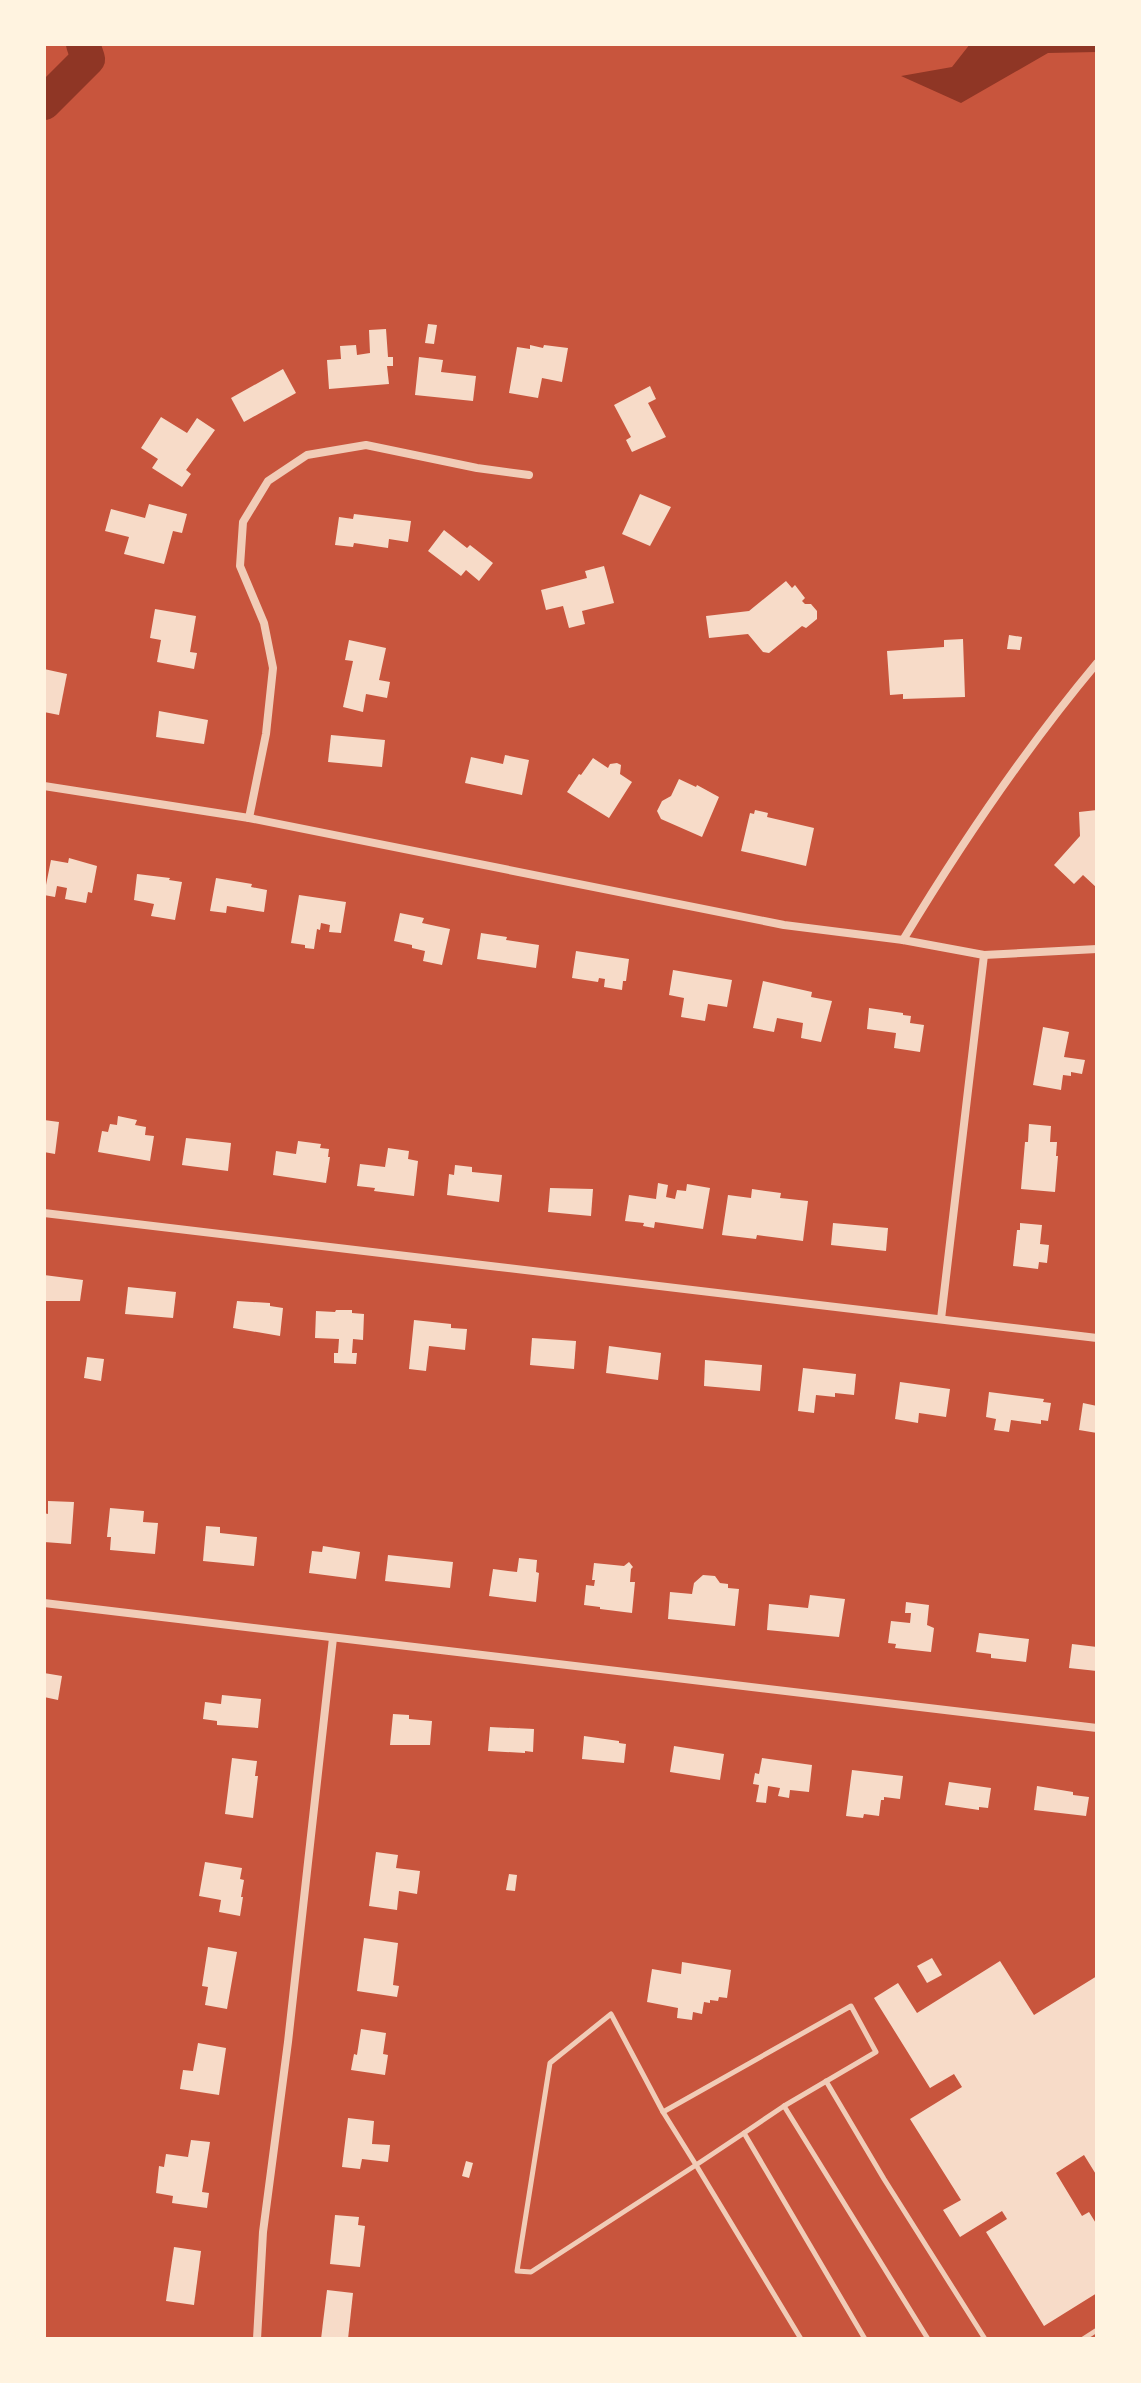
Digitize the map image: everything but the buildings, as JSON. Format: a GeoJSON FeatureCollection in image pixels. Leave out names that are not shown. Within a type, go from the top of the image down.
{"type":"FeatureCollection","features":[{"type":"Feature","properties":{"kind":"street"},"geometry":{"type":"LineString","coordinates":[[249,818],[266,734],[273,668],[264,623],[240,566],[243,522],[268,481],[307,455],[366,445],[477,468],[529,475]]}},
{"type":"Feature","properties":{"kind":"street"},"geometry":{"type":"LineString","coordinates":[[903,940],[1049,720],[1097,663]]}},
{"type":"Feature","properties":{"kind":"street"},"geometry":{"type":"LineString","coordinates":[[44,786],[249,818],[784,925],[903,940],[984,955],[1097,949]]}},
{"type":"Feature","properties":{"kind":"street"},"geometry":{"type":"LineString","coordinates":[[941,1319],[984,955]]}},
{"type":"Feature","properties":{"kind":"street"},"geometry":{"type":"LineString","coordinates":[[44,1213],[1097,1338]]}},
{"type":"Feature","properties":{"kind":"street"},"geometry":{"type":"LineString","coordinates":[[44,1603],[1097,1728]]}},
{"type":"Feature","properties":{"kind":"street"},"geometry":{"type":"LineString","coordinates":[[257,2339],[263,2232],[288,2042],[333,1638]]}},
{"type":"Feature","properties":{"kind":"lane"},"geometry":{"type":"LineString","coordinates":[[663,2112],[851,2006],[876,2052],[784,2106],[696,2165],[531,2272],[517,2271],[550,2063],[611,2014],[663,2112],[696,2165],[801,2339]]}},
{"type":"Feature","properties":{"kind":"lane"},"geometry":{"type":"LineString","coordinates":[[826,2081],[985,2339]]}},
{"type":"Feature","properties":{"kind":"lane"},"geometry":{"type":"LineString","coordinates":[[784,2106],[928,2339]]}},
{"type":"Feature","properties":{"kind":"lane"},"geometry":{"type":"LineString","coordinates":[[744,2133],[865,2339]]}},
{"type":"Feature","properties":{"kind":"lane"},"geometry":{"type":"LineString","coordinates":[[1083,2339],[1097,2330]]}},
{"type":"Feature","properties":{"kind":"shaded area"},"geometry":{"type":"Polygon","coordinates":[[[970,44],[1097,44],[1097,52],[1048,53],[961,103],[901,76],[952,67],[970,44]]]}},
{"type":"Feature","properties":{"kind":"waterway"},"geometry":{"type":"LineString","coordinates":[[44,103],[88,59],[83,44]]}}]}
